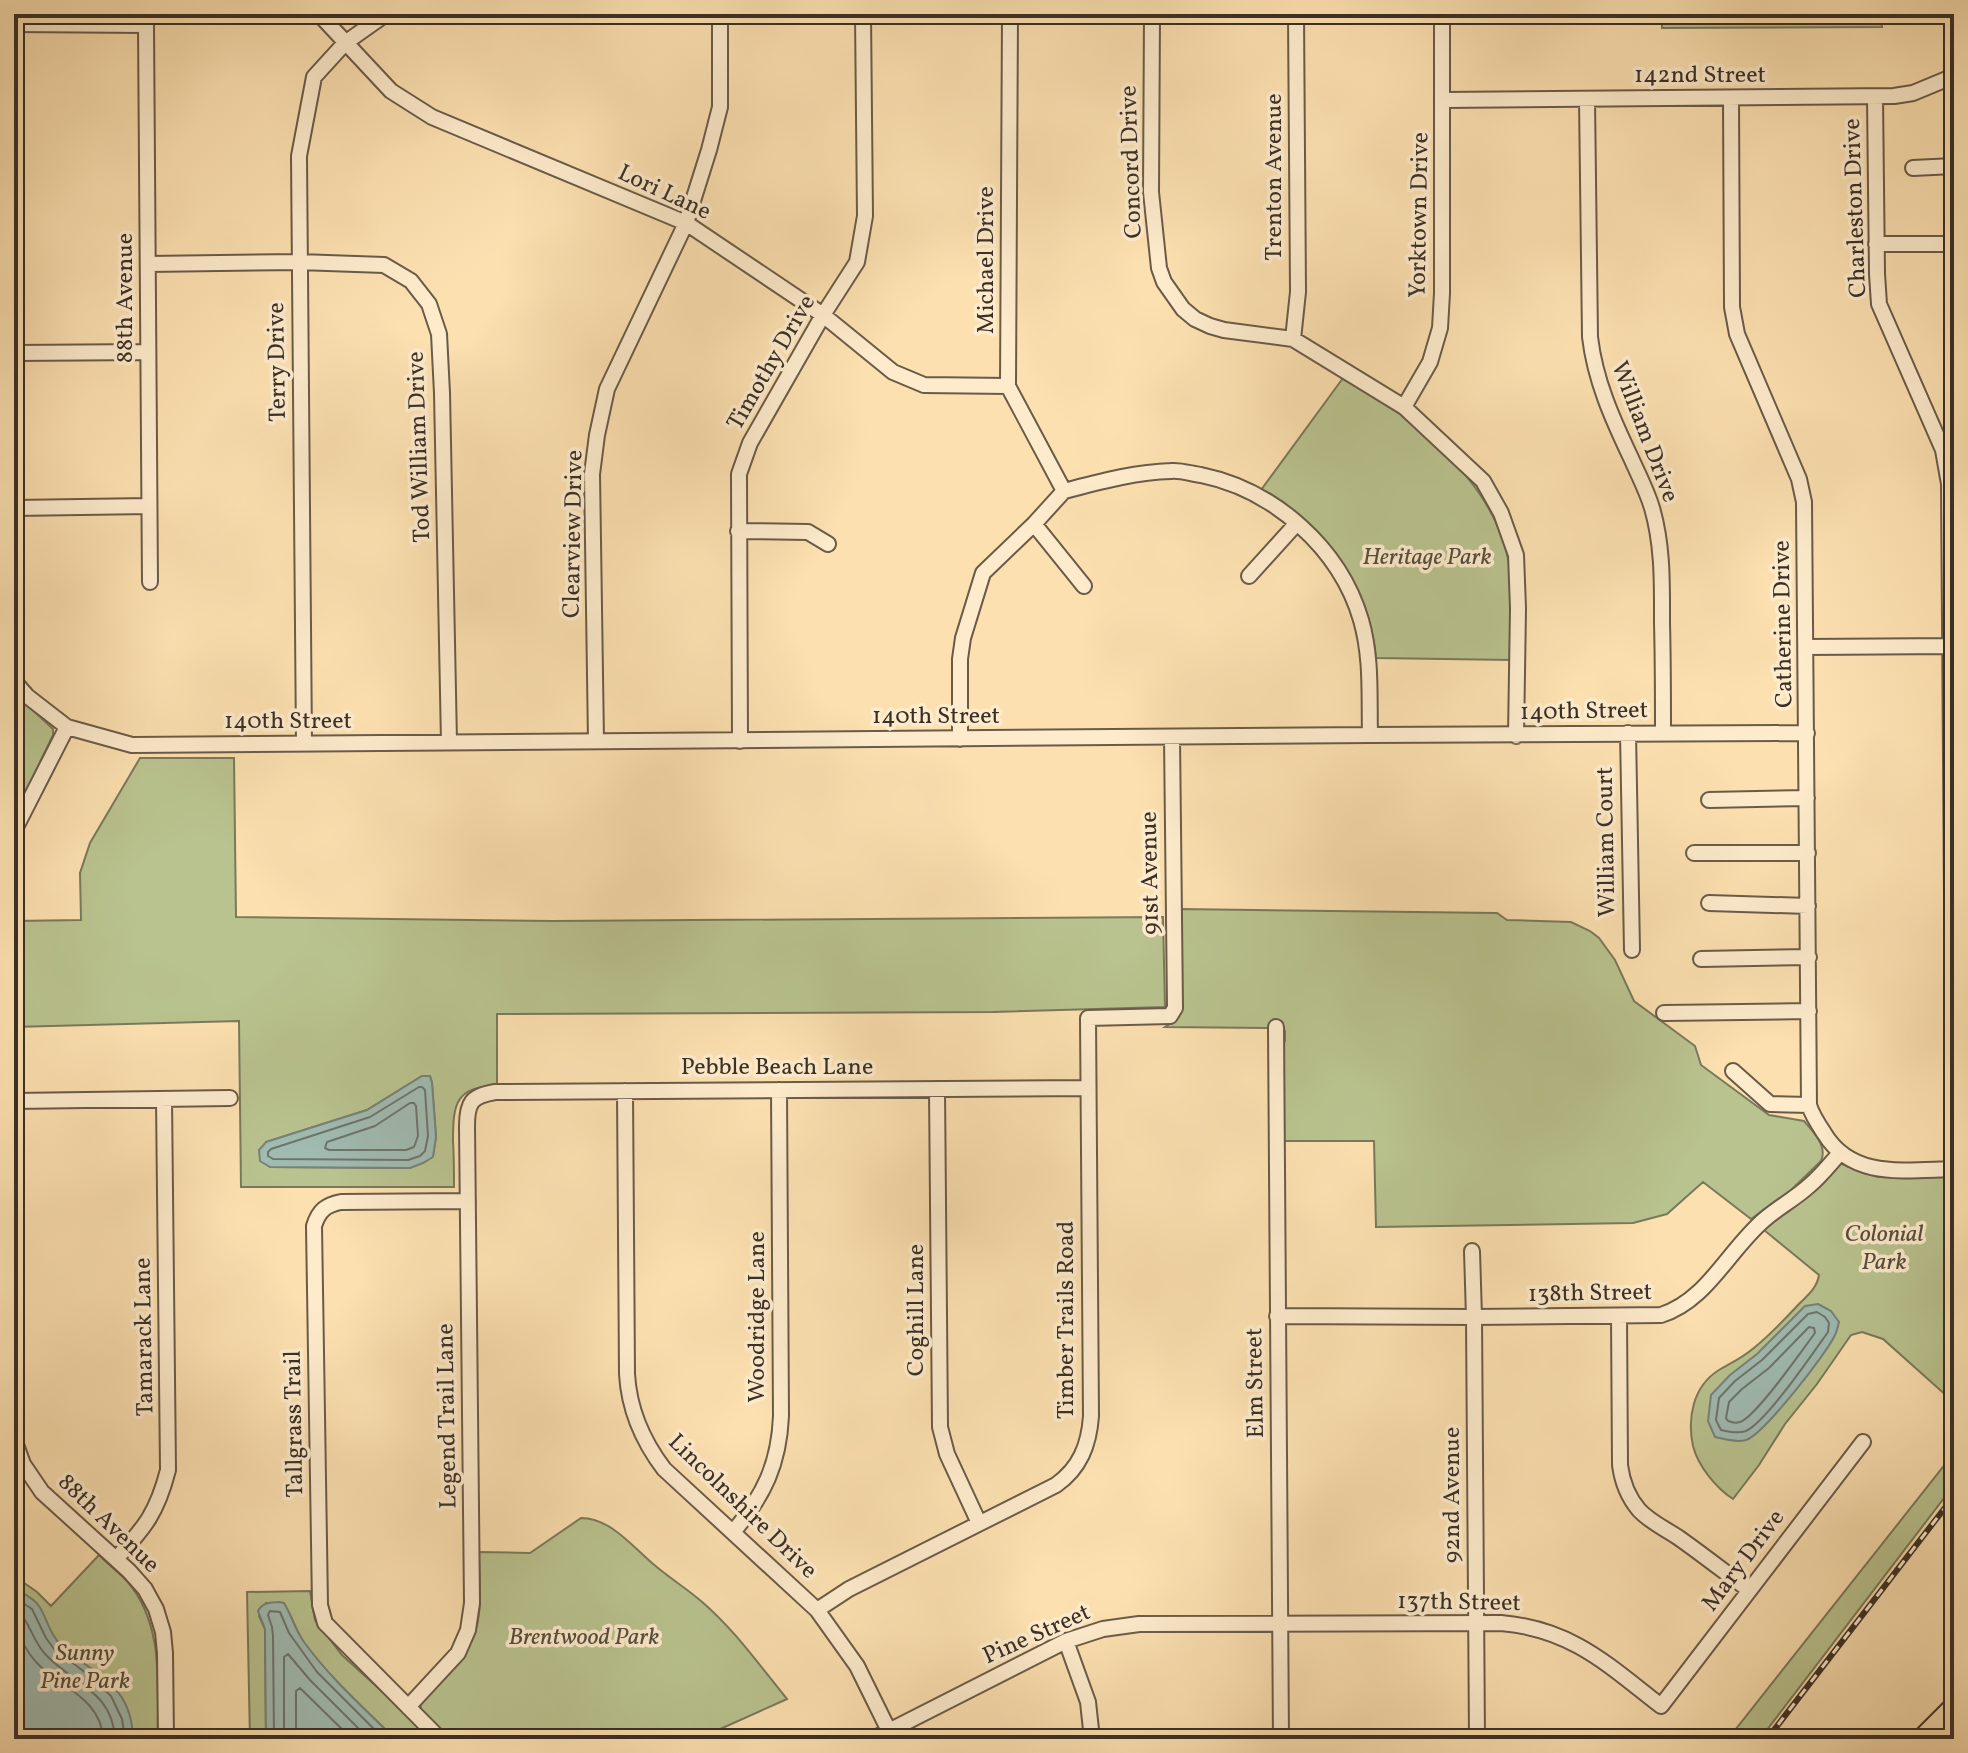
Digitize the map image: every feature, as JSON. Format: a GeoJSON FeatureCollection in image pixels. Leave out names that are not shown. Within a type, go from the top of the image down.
{"type":"FeatureCollection","features":[{"type":"Feature","properties":{"kind":"main road"},"geometry":{"type":"LineString","coordinates":[[1921,1739],[1954,1706]]}},
{"type":"Feature","properties":{"kind":"street","name":"Lori Lane"},"geometry":{"type":"LineString","coordinates":[[319,14],[391,91],[432,117],[686,223],[823,315],[893,372],[924,385],[1008,386]]}},
{"type":"Feature","properties":{"kind":"street","name":"Terry Drive"},"geometry":{"type":"LineString","coordinates":[[304,744],[299,156],[314,77],[345,43],[386,14]]}},
{"type":"Feature","properties":{"kind":"street","name":"Clearview Drive"},"geometry":{"type":"LineString","coordinates":[[596,741],[592,474],[597,435],[607,389],[686,223],[709,150],[720,107],[720,14]]}},
{"type":"Feature","properties":{"kind":"street","name":"Timothy Drive"},"geometry":{"type":"LineString","coordinates":[[740,741],[739,474],[750,443],[857,262],[865,216],[863,14]]}},
{"type":"Feature","properties":{"kind":"street","name":"Michael Drive"},"geometry":{"type":"LineString","coordinates":[[1010,14],[1008,386],[1064,491]]}},
{"type":"Feature","properties":{"kind":"street","name":"Concord Drive"},"geometry":{"type":"LineString","coordinates":[[1152,14],[1151,192],[1159,268],[1164,282],[1183,309],[1195,319],[1224,330],[1293,339],[1404,407],[1483,481],[1501,513],[1516,555],[1516,736]]}},
{"type":"Feature","properties":{"kind":"street","name":"Trenton Avenue"},"geometry":{"type":"LineString","coordinates":[[1293,339],[1298,292],[1296,14]]}},
{"type":"Feature","properties":{"kind":"street","name":"Yorktown Drive"},"geometry":{"type":"LineString","coordinates":[[1404,407],[1430,362],[1440,328],[1442,14]]}},
{"type":"Feature","properties":{"kind":"street"},"geometry":{"type":"LineString","coordinates":[[14,24],[148,20]]}},
{"type":"Feature","properties":{"kind":"street","name":"88th Avenue"},"geometry":{"type":"LineString","coordinates":[[148,20],[150,582]]}},
{"type":"Feature","properties":{"kind":"street","name":"142nd Street"},"geometry":{"type":"LineString","coordinates":[[1443,100],[1875,97],[1913,93],[1954,76]]}},
{"type":"Feature","properties":{"kind":"street","name":"Charleston Drive"},"geometry":{"type":"LineString","coordinates":[[1875,97],[1879,304],[1943,450],[1949,484],[1953,646],[1954,1169]]}},
{"type":"Feature","properties":{"kind":"street","name":"Catherine Drive"},"geometry":{"type":"LineString","coordinates":[[1731,98],[1732,307],[1737,334],[1802,490],[1804,502],[1809,1105],[1830,1143],[1840,1153]]}},
{"type":"Feature","properties":{"kind":"street","name":"William Drive"},"geometry":{"type":"LineString","coordinates":[[1587,99],[1592,354],[1596,376],[1644,487],[1657,529],[1662,576],[1663,733]]}},
{"type":"Feature","properties":{"kind":"street"},"geometry":{"type":"LineString","coordinates":[[1913,168],[1954,166]]}},
{"type":"Feature","properties":{"kind":"street"},"geometry":{"type":"LineString","coordinates":[[1876,244],[1954,244]]}},
{"type":"Feature","properties":{"kind":"street","name":"Tod William Drive"},"geometry":{"type":"LineString","coordinates":[[148,264],[299,262],[384,265],[411,281],[429,304],[439,334],[443,408],[449,742]]}},
{"type":"Feature","properties":{"kind":"street"},"geometry":{"type":"LineString","coordinates":[[14,353],[148,352]]}},
{"type":"Feature","properties":{"kind":"street"},"geometry":{"type":"LineString","coordinates":[[960,739],[961,648],[983,573],[1064,491],[1117,478],[1174,470],[1217,479],[1263,498],[1297,523],[1324,549],[1345,581],[1361,619],[1370,665],[1370,735]]}},
{"type":"Feature","properties":{"kind":"street"},"geometry":{"type":"LineString","coordinates":[[14,508],[149,506]]}},
{"type":"Feature","properties":{"kind":"street"},"geometry":{"type":"LineString","coordinates":[[1249,576],[1297,523]]}},
{"type":"Feature","properties":{"kind":"street"},"geometry":{"type":"LineString","coordinates":[[1034,524],[1084,586]]}},
{"type":"Feature","properties":{"kind":"street"},"geometry":{"type":"LineString","coordinates":[[738,531],[808,532],[828,544]]}},
{"type":"Feature","properties":{"kind":"street"},"geometry":{"type":"LineString","coordinates":[[1807,647],[1953,646]]}},
{"type":"Feature","properties":{"kind":"street"},"geometry":{"type":"LineString","coordinates":[[14,681],[27,696],[67,727],[14,831]]}},
{"type":"Feature","properties":{"kind":"street","name":"140th Street"},"geometry":{"type":"LineString","coordinates":[[67,727],[132,745],[1807,733]]}},
{"type":"Feature","properties":{"kind":"street","name":"William Court"},"geometry":{"type":"LineString","coordinates":[[1628,733],[1632,950]]}},
{"type":"Feature","properties":{"kind":"street","name":"91st Avenue"},"geometry":{"type":"LineString","coordinates":[[1088,1018],[1170,1016],[1175,1008],[1172,737]]}},
{"type":"Feature","properties":{"kind":"street"},"geometry":{"type":"LineString","coordinates":[[1709,800],[1807,798]]}},
{"type":"Feature","properties":{"kind":"street"},"geometry":{"type":"LineString","coordinates":[[1694,853],[1808,853]]}},
{"type":"Feature","properties":{"kind":"street"},"geometry":{"type":"LineString","coordinates":[[1709,903],[1808,906]]}},
{"type":"Feature","properties":{"kind":"street"},"geometry":{"type":"LineString","coordinates":[[1701,959],[1809,957]]}},
{"type":"Feature","properties":{"kind":"street"},"geometry":{"type":"LineString","coordinates":[[1664,1013],[1809,1011]]}},
{"type":"Feature","properties":{"kind":"street","name":"Timber Trails Road"},"geometry":{"type":"LineString","coordinates":[[817,1610],[849,1589],[1042,1493],[1064,1480],[1078,1463],[1090,1435],[1091,1416],[1088,1018]]}},
{"type":"Feature","properties":{"kind":"street","name":"Elm Street"},"geometry":{"type":"LineString","coordinates":[[1276,1027],[1281,1739]]}},
{"type":"Feature","properties":{"kind":"street"},"geometry":{"type":"LineString","coordinates":[[1733,1071],[1770,1104],[1809,1105]]}},
{"type":"Feature","properties":{"kind":"street","name":"Pebble Beach Lane"},"geometry":{"type":"LineString","coordinates":[[471,1103],[482,1094],[495,1092],[1088,1088]]}},
{"type":"Feature","properties":{"kind":"street","name":"Coghill Lane"},"geometry":{"type":"LineString","coordinates":[[937,1089],[940,1427],[947,1454],[979,1523]]}},
{"type":"Feature","properties":{"kind":"street","name":"Woodridge Lane"},"geometry":{"type":"LineString","coordinates":[[734,1531],[759,1498],[773,1467],[779,1443],[779,1090]]}},
{"type":"Feature","properties":{"kind":"street","name":"Lincolnshire Drive"},"geometry":{"type":"LineString","coordinates":[[625,1091],[627,1374],[630,1402],[637,1424],[664,1469],[817,1610],[857,1666],[891,1735]]}},
{"type":"Feature","properties":{"kind":"street"},"geometry":{"type":"LineString","coordinates":[[14,1101],[230,1098]]}},
{"type":"Feature","properties":{"kind":"street","name":"Tamarack Lane"},"geometry":{"type":"LineString","coordinates":[[116,1559],[145,1527],[163,1491],[168,1470],[164,1099]]}},
{"type":"Feature","properties":{"kind":"street","name":"Legend Trail Lane"},"geometry":{"type":"LineString","coordinates":[[408,1707],[458,1653],[468,1630],[471,1612],[467,1126],[471,1103]]}},
{"type":"Feature","properties":{"kind":"street"},"geometry":{"type":"LineString","coordinates":[[1840,1153],[1872,1168],[1954,1169]]}},
{"type":"Feature","properties":{"kind":"street","name":"138th Street"},"geometry":{"type":"LineString","coordinates":[[1277,1316],[1619,1316],[1673,1312],[1694,1297],[1758,1225],[1811,1185],[1840,1153]]}},
{"type":"Feature","properties":{"kind":"street","name":"Tallgrass Trail"},"geometry":{"type":"LineString","coordinates":[[440,1739],[325,1623],[320,1605],[314,1226],[321,1210],[329,1204],[341,1202],[468,1201]]}},
{"type":"Feature","properties":{"kind":"street","name":"92nd Avenue"},"geometry":{"type":"LineString","coordinates":[[1472,1251],[1477,1739]]}},
{"type":"Feature","properties":{"kind":"street"},"geometry":{"type":"LineString","coordinates":[[1619,1316],[1620,1465],[1624,1485],[1638,1509],[1647,1517],[1749,1590]]}},
{"type":"Feature","properties":{"kind":"street","name":"88th Avenue"},"geometry":{"type":"LineString","coordinates":[[14,1439],[23,1464],[42,1492],[116,1559],[145,1589],[156,1609],[165,1653],[166,1739]]}},
{"type":"Feature","properties":{"kind":"street","name":"Mary Drive"},"geometry":{"type":"LineString","coordinates":[[1661,1706],[1863,1442]]}},
{"type":"Feature","properties":{"kind":"street","name":"137th Street"},"geometry":{"type":"LineString","coordinates":[[1280,1623],[1476,1623],[1521,1624],[1541,1628],[1595,1654],[1661,1706]]}},
{"type":"Feature","properties":{"kind":"street","name":"Pine Street"},"geometry":{"type":"LineString","coordinates":[[873,1739],[891,1735],[1066,1641],[1089,1633],[1128,1625],[1280,1623]]}},
{"type":"Feature","properties":{"kind":"street"},"geometry":{"type":"LineString","coordinates":[[1066,1641],[1088,1702],[1092,1739]]}},
{"type":"Feature","properties":{"kind":"green space"},"geometry":{"type":"Polygon","coordinates":[[[1662,14],[1881,14],[1882,27],[1662,28],[1662,14]]]}},
{"type":"Feature","properties":{"kind":"green space","name":"Heritage Park"},"geometry":{"type":"Polygon","coordinates":[[[1343,378],[1418,428],[1453,461],[1483,498],[1503,540],[1509,563],[1513,599],[1512,660],[1376,658],[1364,606],[1340,559],[1305,520],[1261,490],[1343,378]]]}},
{"type":"Feature","properties":{"kind":"green space"},"geometry":{"type":"Polygon","coordinates":[[[14,690],[53,729],[53,735],[14,817],[14,690]]]}},
{"type":"Feature","properties":{"kind":"green space"},"geometry":{"type":"Polygon","coordinates":[[[140,758],[234,758],[236,917],[553,921],[1163,917],[1165,1007],[993,1012],[497,1014],[497,1086],[472,1090],[459,1100],[453,1128],[454,1187],[241,1187],[239,1021],[14,1027],[14,921],[81,920],[80,873],[90,843],[140,758]],[[422,1076],[367,1110],[266,1142],[270,1167],[410,1168],[433,1156],[436,1137],[430,1076],[422,1076]]]}},
{"type":"Feature","properties":{"kind":"green space"},"geometry":{"type":"Polygon","coordinates":[[[1179,909],[1497,913],[1507,920],[1571,922],[1599,938],[1615,960],[1634,1001],[1695,1046],[1701,1065],[1769,1115],[1804,1121],[1821,1145],[1821,1161],[1791,1190],[1751,1219],[1703,1182],[1667,1214],[1633,1223],[1376,1227],[1374,1141],[1281,1141],[1280,1050],[1285,1041],[1285,1031],[1280,1026],[1165,1027],[1179,1014],[1179,909]]]}},
{"type":"Feature","properties":{"kind":"green space","name":"Colonial Park"},"geometry":{"type":"Polygon","coordinates":[[[1840,1163],[1878,1177],[1954,1176],[1954,1400],[1883,1339],[1862,1332],[1851,1335],[1733,1499],[1708,1476],[1695,1454],[1691,1435],[1694,1404],[1710,1377],[1761,1342],[1814,1288],[1819,1275],[1764,1230],[1814,1191],[1840,1163]]]}},
{"type":"Feature","properties":{"kind":"green space"},"geometry":{"type":"Polygon","coordinates":[[[1954,1453],[1954,1485],[1760,1739],[1728,1739],[1954,1453]]]}},
{"type":"Feature","properties":{"kind":"green space","name":"Brentwood Park"},"geometry":{"type":"Polygon","coordinates":[[[581,1518],[592,1519],[611,1528],[701,1601],[736,1636],[787,1699],[698,1739],[450,1739],[422,1712],[420,1704],[459,1662],[474,1635],[480,1600],[479,1552],[530,1553],[581,1518]]]}},
{"type":"Feature","properties":{"kind":"green space","name":"Sunny Pine Park"},"geometry":{"type":"Polygon","coordinates":[[[99,1555],[127,1581],[148,1617],[158,1677],[158,1739],[14,1739],[14,1576],[51,1606],[99,1555]]]}},
{"type":"Feature","properties":{"kind":"green space"},"geometry":{"type":"Polygon","coordinates":[[[310,1591],[315,1620],[342,1655],[429,1739],[395,1739],[314,1656],[284,1604],[266,1603],[259,1616],[265,1629],[266,1739],[250,1739],[247,1592],[310,1591]]]}},
{"type":"Feature","properties":{"kind":"water"},"geometry":{"type":"Polygon","coordinates":[[[422,1076],[430,1076],[432,1083],[436,1137],[433,1157],[423,1163],[410,1168],[270,1167],[260,1161],[259,1150],[266,1142],[367,1110],[422,1076]]]}},
{"type":"Feature","properties":{"kind":"water"},"geometry":{"type":"Polygon","coordinates":[[[1818,1304],[1831,1311],[1839,1322],[1830,1344],[1808,1375],[1754,1435],[1738,1441],[1715,1437],[1708,1421],[1711,1395],[1805,1306],[1818,1304]]]}},
{"type":"Feature","properties":{"kind":"water"},"geometry":{"type":"Polygon","coordinates":[[[14,1588],[37,1603],[60,1644],[109,1682],[118,1693],[131,1720],[133,1739],[14,1739],[14,1588]]]}},
{"type":"Feature","properties":{"kind":"water"},"geometry":{"type":"Polygon","coordinates":[[[284,1603],[301,1637],[325,1668],[395,1739],[266,1739],[265,1629],[258,1611],[264,1604],[284,1603]]]}},
{"type":"Feature","properties":{"kind":"railway"},"geometry":{"type":"LineString","coordinates":[[1767,1739],[1954,1496]]}}]}
